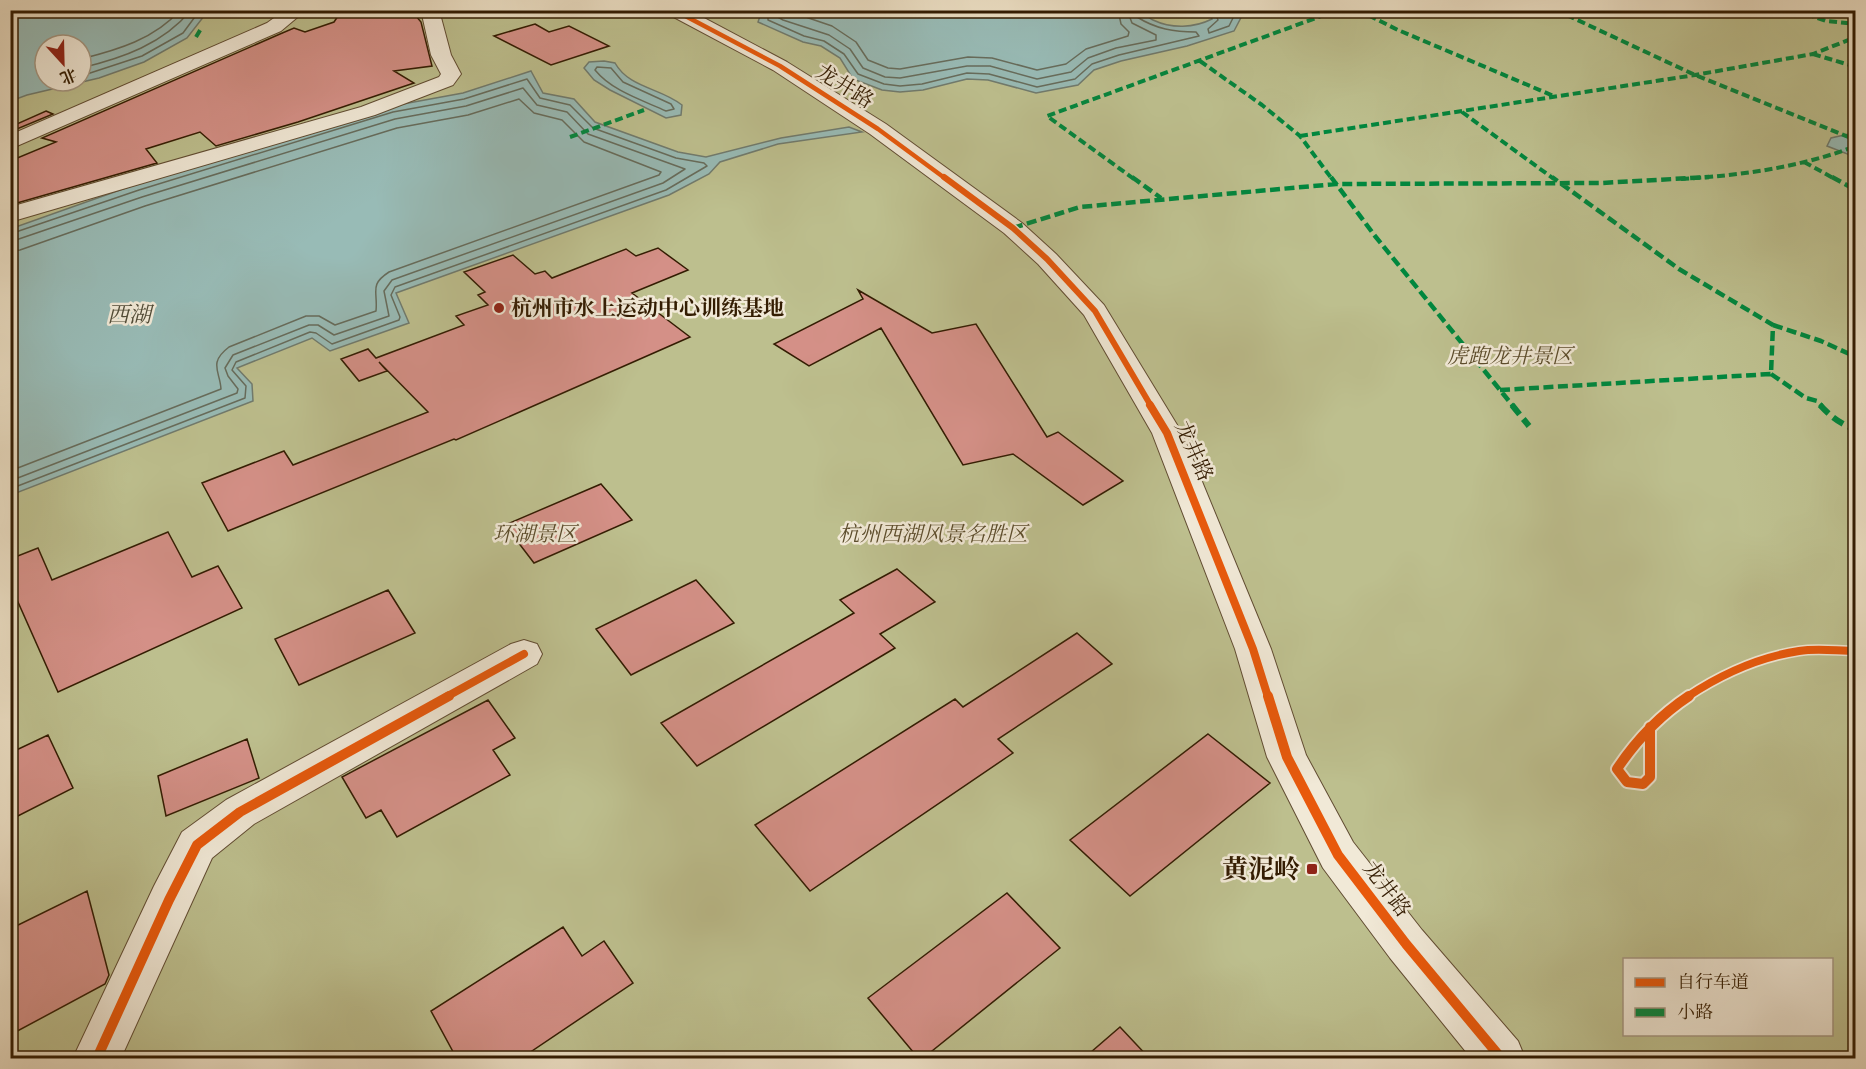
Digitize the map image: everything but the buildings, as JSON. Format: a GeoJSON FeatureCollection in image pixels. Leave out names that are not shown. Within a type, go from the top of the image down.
{"type":"FeatureCollection","features":[{"type":"Feature","properties":{"kind":"street"},"geometry":{"type":"LineString","coordinates":[[10,143],[274,27],[297,10]]}},
{"type":"Feature","properties":{"kind":"street"},"geometry":{"type":"LineString","coordinates":[[10,215],[368,111],[446,81],[451,74],[441,55],[430,10]]}},
{"type":"Feature","properties":{"kind":"street","name":"龙井路"},"geometry":{"type":"LineString","coordinates":[[684,12],[780,66],[878,129],[1013,228],[1047,259],[1095,311],[1167,432],[1253,649],[1287,758],[1338,855],[1406,944],[1501,1059]]}},
{"type":"Feature","properties":{"kind":"street"},"geometry":{"type":"LineString","coordinates":[[97,1059],[169,900],[197,845],[240,812],[524,654]]}},
{"type":"Feature","properties":{"kind":"green space","name":"环湖景区"},"geometry":{"type":"Polygon","coordinates":[[[10,11],[1855,11],[1855,1058],[11,1058],[10,11]]]}},
{"type":"Feature","properties":{"kind":"water"},"geometry":{"type":"Polygon","coordinates":[[[1129,9],[1138,10],[1160,23],[1183,26],[1212,19],[1208,11],[1250,11],[1244,12],[1234,31],[1187,46],[1121,61],[1094,70],[1078,85],[1036,93],[988,80],[967,79],[923,90],[900,92],[882,90],[853,79],[840,58],[821,46],[803,42],[758,22],[761,13],[767,11],[1063,10],[1081,14],[1129,9]]]}},
{"type":"Feature","properties":{"kind":"water"},"geometry":{"type":"Polygon","coordinates":[[[11,10],[208,10],[187,38],[144,62],[93,79],[93,33],[33,33],[33,93],[35,93],[11,101],[11,10]]]}},
{"type":"Feature","properties":{"kind":"water"},"geometry":{"type":"Polygon","coordinates":[[[589,62],[615,63],[628,78],[637,83],[674,99],[682,105],[681,115],[666,118],[594,80],[584,68],[589,62]]]}},
{"type":"Feature","properties":{"kind":"water","name":"西湖"},"geometry":{"type":"Polygon","coordinates":[[[531,71],[543,93],[574,99],[595,122],[678,152],[706,157],[781,138],[849,127],[862,132],[778,144],[720,162],[709,174],[669,195],[396,293],[409,323],[330,351],[312,338],[237,368],[252,384],[253,401],[11,495],[10,229],[137,184],[392,106],[463,93],[531,71]]]}},
{"type":"Feature","properties":{"kind":"water"},"geometry":{"type":"Polygon","coordinates":[[[1855,134],[1855,157],[1827,146],[1831,138],[1855,134]]]}},
{"type":"Feature","properties":{"kind":"marked path"},"geometry":{"type":"LineString","coordinates":[[1161,198],[1047,116],[1338,10]]}},
{"type":"Feature","properties":{"kind":"marked path"},"geometry":{"type":"LineString","coordinates":[[1358,10],[1398,30],[1556,97]]}},
{"type":"Feature","properties":{"kind":"marked path"},"geometry":{"type":"LineString","coordinates":[[1556,10],[1695,75],[1856,140]]}},
{"type":"Feature","properties":{"kind":"marked path"},"geometry":{"type":"LineString","coordinates":[[1795,10],[1826,21],[1856,24]]}},
{"type":"Feature","properties":{"kind":"marked path"},"geometry":{"type":"LineString","coordinates":[[196,37],[202,27]]}},
{"type":"Feature","properties":{"kind":"marked path"},"geometry":{"type":"LineString","coordinates":[[1300,136],[1695,75],[1813,54],[1856,37]]}},
{"type":"Feature","properties":{"kind":"marked path"},"geometry":{"type":"LineString","coordinates":[[1813,54],[1856,67]]}},
{"type":"Feature","properties":{"kind":"marked path"},"geometry":{"type":"LineString","coordinates":[[1200,61],[1262,105],[1300,136],[1375,236],[1529,426]]}},
{"type":"Feature","properties":{"kind":"marked path"},"geometry":{"type":"LineString","coordinates":[[570,137],[644,110]]}},
{"type":"Feature","properties":{"kind":"marked path"},"geometry":{"type":"LineString","coordinates":[[1462,112],[1679,269],[1773,325],[1771,374],[1500,390]]}},
{"type":"Feature","properties":{"kind":"marked path"},"geometry":{"type":"LineString","coordinates":[[1013,228],[1080,207],[1336,184],[1602,183],[1713,177],[1771,171],[1827,157],[1856,146]]}},
{"type":"Feature","properties":{"kind":"marked path"},"geometry":{"type":"LineString","coordinates":[[1804,162],[1856,190]]}},
{"type":"Feature","properties":{"kind":"marked path"},"geometry":{"type":"LineString","coordinates":[[1773,325],[1821,341],[1856,357]]}},
{"type":"Feature","properties":{"kind":"marked path"},"geometry":{"type":"LineString","coordinates":[[1771,374],[1806,398],[1817,401],[1829,415],[1843,425],[1856,430]]}},
{"type":"Feature","properties":{"kind":"cycle path"},"geometry":{"type":"LineString","coordinates":[[674,10],[780,66],[878,129],[1013,228],[1047,259],[1095,311],[1167,433],[1253,649],[1287,757],[1338,855],[1406,944],[1501,1058]]}},
{"type":"Feature","properties":{"kind":"cycle path"},"geometry":{"type":"LineString","coordinates":[[1650,727],[1650,777],[1643,784],[1627,782],[1617,769],[1631,747],[1650,727],[1672,708],[1696,691],[1748,665],[1774,656],[1807,650],[1856,651]]}},
{"type":"Feature","properties":{"kind":"cycle path"},"geometry":{"type":"LineString","coordinates":[[97,1058],[169,900],[197,845],[240,812],[524,654]]}},
{"type":"Feature","properties":{"kind":"place","name":"杭州市水上运动中心训练基地"},"geometry":{"type":"Point","coordinates":[499,308]}},
{"type":"Feature","properties":{"kind":"place","name":"黄泥岭"},"geometry":{"type":"Point","coordinates":[1312,869]}},
{"type":"Feature","properties":{"kind":"park label","name":"虎跑龙井景区"},"geometry":{"type":"Point","coordinates":[1510,356]}},
{"type":"Feature","properties":{"kind":"park label","name":"杭州西湖风景名胜区"},"geometry":{"type":"Point","coordinates":[933,534]}}]}
